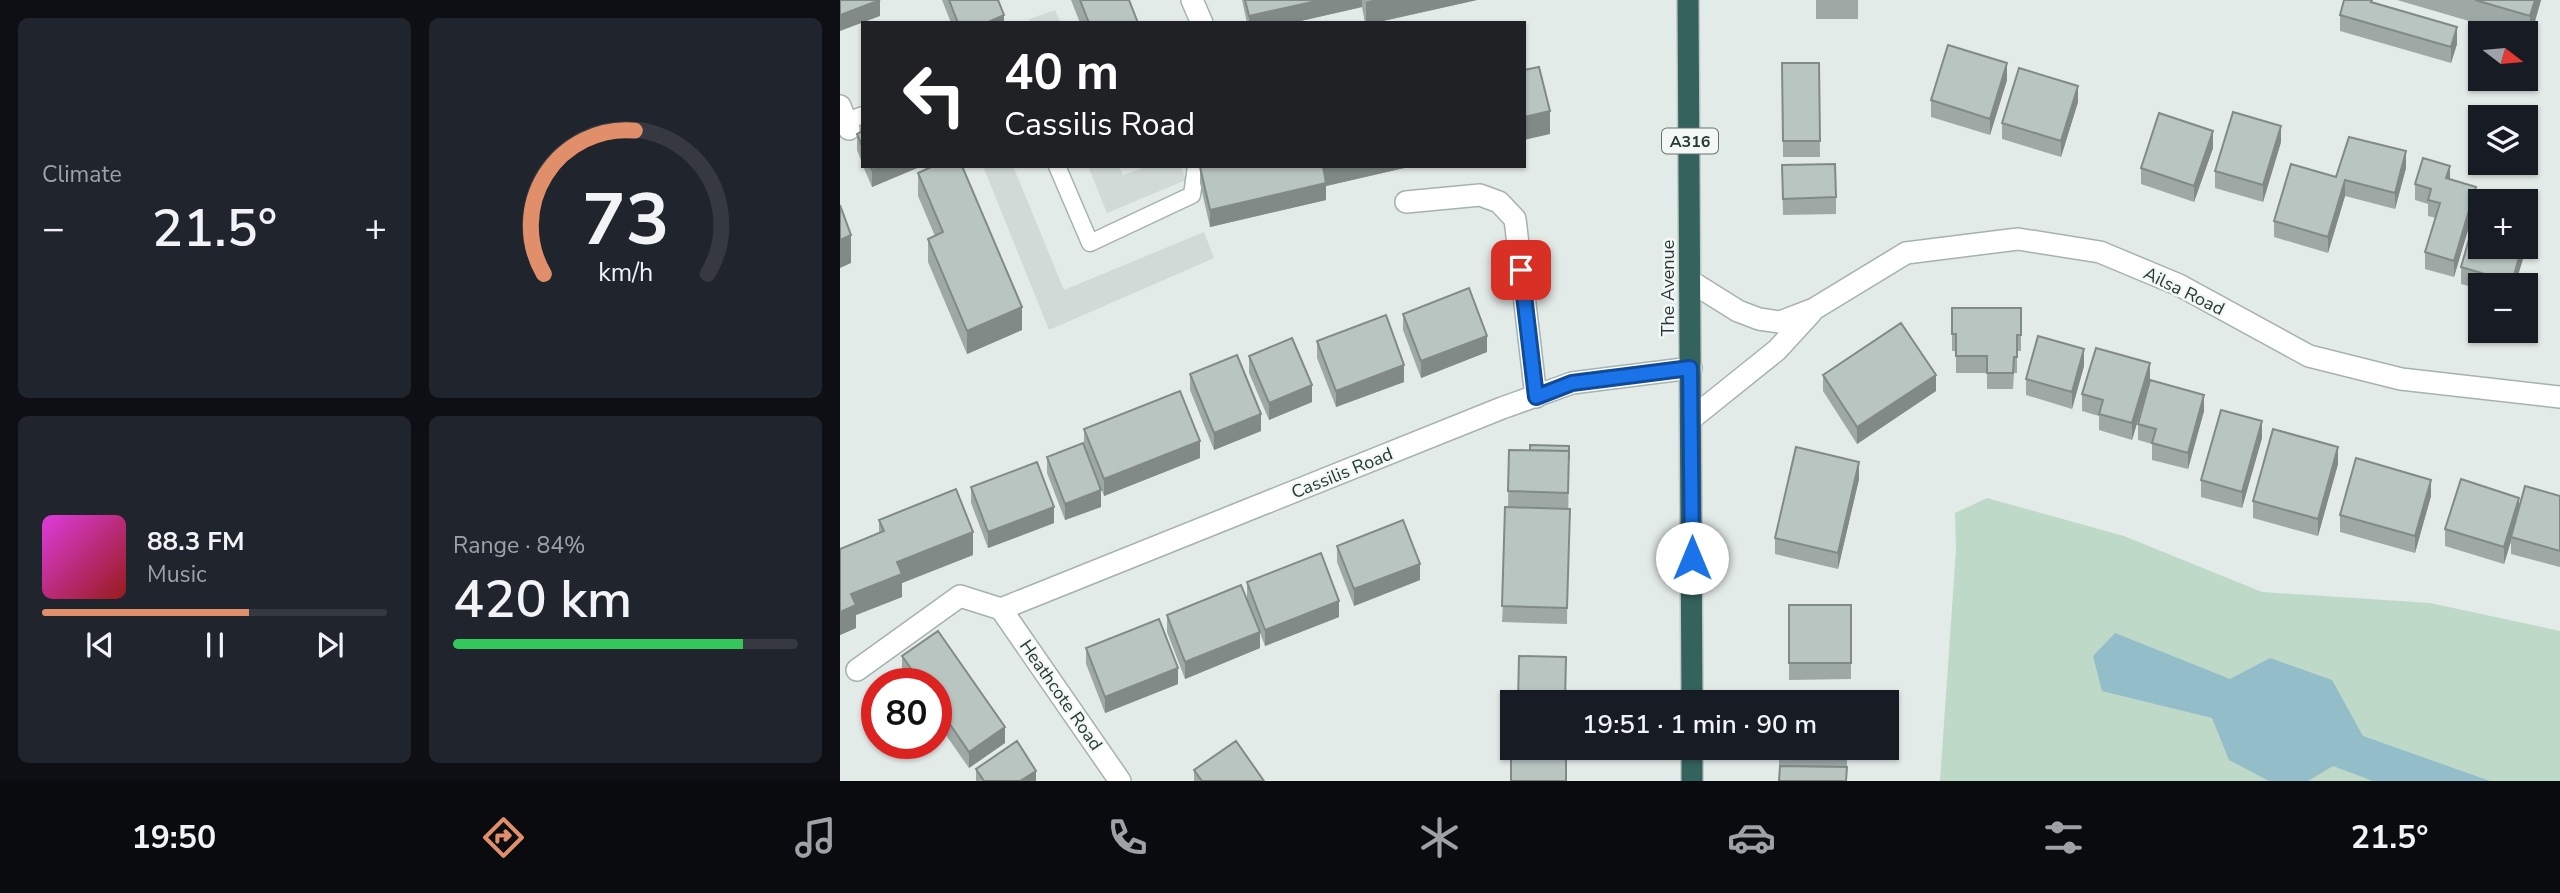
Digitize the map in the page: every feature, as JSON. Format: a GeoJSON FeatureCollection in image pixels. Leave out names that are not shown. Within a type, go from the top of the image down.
{"type":"FeatureCollection","features":[{"type":"Feature","properties":{"kind":"highway","name":"The Avenue"},"geometry":{"type":"LineString","coordinates":[[1688,0],[1692,690]]}},
{"type":"Feature","properties":{"kind":"highway"},"geometry":{"type":"LineString","coordinates":[[1692,760],[1692,781]]}},
{"type":"Feature","properties":{"kind":"street"},"geometry":{"type":"LineString","coordinates":[[1192,0],[1201,21]]}},
{"type":"Feature","properties":{"kind":"street"},"geometry":{"type":"LineString","coordinates":[[1406,202],[1480,195],[1499,202],[1515,219],[1536,397]]}},
{"type":"Feature","properties":{"kind":"street","name":"Ailsa Road"},"geometry":{"type":"LineString","coordinates":[[1690,281],[1738,311],[1759,319],[1780,322],[1814,309],[1906,253],[2018,239],[2100,252],[2179,285],[2309,356],[2401,379],[2560,397]]}},
{"type":"Feature","properties":{"kind":"street","name":"Ailsa Road"},"geometry":{"type":"LineString","coordinates":[[1691,419],[1777,351],[1814,309]]}},
{"type":"Feature","properties":{"kind":"street","name":"Cassilis Road"},"geometry":{"type":"LineString","coordinates":[[1001,609],[1572,383],[1690,368]]}},
{"type":"Feature","properties":{"kind":"street"},"geometry":{"type":"LineString","coordinates":[[857,670],[960,596],[1001,609]]}},
{"type":"Feature","properties":{"kind":"street","name":"Heathcote Road"},"geometry":{"type":"LineString","coordinates":[[1001,609],[1120,781]]}},
{"type":"Feature","properties":{"kind":"lane"},"geometry":{"type":"LineString","coordinates":[[1058,168],[1090,243],[1192,195],[1196,168]]}},
{"type":"Feature","properties":{"kind":"shaded area"},"geometry":{"type":"Polygon","coordinates":[[[1055,10],[1060,21],[1030,21],[1055,10]]]}},
{"type":"Feature","properties":{"kind":"shaded area"},"geometry":{"type":"Polygon","coordinates":[[[984,168],[1014,168],[1064,290],[1204,232],[1214,258],[1049,330],[984,168]]]}},
{"type":"Feature","properties":{"kind":"shaded area"},"geometry":{"type":"Polygon","coordinates":[[[1089,168],[1120,168],[1123,175],[1142,168],[1182,168],[1186,180],[1107,213],[1089,168]]]}},
{"type":"Feature","properties":{"kind":"green space"},"geometry":{"type":"Polygon","coordinates":[[[1987,498],[2124,536],[2262,592],[2430,603],[2560,631],[2560,781],[1940,781],[1956,550],[1955,513],[1987,498]]]}},
{"type":"Feature","properties":{"kind":"water"},"geometry":{"type":"Polygon","coordinates":[[[2115,633],[2230,679],[2270,658],[2332,680],[2363,736],[2490,781],[2373,781],[2333,766],[2308,781],[2269,781],[2229,760],[2212,718],[2102,691],[2093,656],[2115,633]]]}},
{"type":"Feature","properties":{"kind":"building"},"geometry":{"type":"Polygon","coordinates":[[[840,0],[880,0],[840,15],[840,0]]]}},
{"type":"Feature","properties":{"kind":"building"},"geometry":{"type":"Polygon","coordinates":[[[949,0],[998,0],[1004,15],[990,21],[957,21],[949,0]]]}},
{"type":"Feature","properties":{"kind":"building"},"geometry":{"type":"Polygon","coordinates":[[[1080,0],[1129,0],[1137,21],[1088,21],[1080,0]]]}},
{"type":"Feature","properties":{"kind":"building"},"geometry":{"type":"Polygon","coordinates":[[[1245,0],[1321,0],[1249,16],[1245,0]]]}},
{"type":"Feature","properties":{"kind":"building"},"geometry":{"type":"Polygon","coordinates":[[[2344,0],[2372,0],[2371,2],[2457,27],[2451,47],[2340,15],[2344,0]]]}},
{"type":"Feature","properties":{"kind":"building"},"geometry":{"type":"Polygon","coordinates":[[[2475,0],[2535,0],[2530,16],[2475,0]]]}},
{"type":"Feature","properties":{"kind":"building"},"geometry":{"type":"Polygon","coordinates":[[[1948,45],[2007,63],[1990,119],[1931,100],[1948,45]]]}},
{"type":"Feature","properties":{"kind":"building"},"geometry":{"type":"Polygon","coordinates":[[[1782,63],[1819,63],[1820,141],[1783,141],[1782,63]]]}},
{"type":"Feature","properties":{"kind":"building"},"geometry":{"type":"Polygon","coordinates":[[[1539,67],[1550,111],[1526,117],[1526,70],[1539,67]]]}},
{"type":"Feature","properties":{"kind":"building"},"geometry":{"type":"Polygon","coordinates":[[[2019,68],[2078,86],[2061,141],[2002,123],[2019,68]]]}},
{"type":"Feature","properties":{"kind":"building"},"geometry":{"type":"Polygon","coordinates":[[[2233,112],[2281,126],[2263,185],[2215,171],[2233,112]]]}},
{"type":"Feature","properties":{"kind":"building"},"geometry":{"type":"Polygon","coordinates":[[[2159,113],[2213,131],[2194,186],[2141,168],[2159,113]]]}},
{"type":"Feature","properties":{"kind":"building"},"geometry":{"type":"Polygon","coordinates":[[[2349,137],[2406,151],[2395,193],[2345,180],[2328,237],[2274,221],[2291,164],[2336,177],[2349,137]]]}},
{"type":"Feature","properties":{"kind":"building"},"geometry":{"type":"Polygon","coordinates":[[[2423,158],[2450,166],[2446,178],[2476,187],[2468,189],[2468,214],[2454,261],[2425,252],[2440,203],[2428,200],[2431,189],[2415,184],[2423,158]]]}},
{"type":"Feature","properties":{"kind":"building"},"geometry":{"type":"Polygon","coordinates":[[[1835,164],[1836,197],[1783,199],[1782,165],[1835,164]]]}},
{"type":"Feature","properties":{"kind":"building"},"geometry":{"type":"Polygon","coordinates":[[[929,168],[963,168],[1022,307],[967,331],[928,239],[943,232],[918,173],[929,168]]]}},
{"type":"Feature","properties":{"kind":"building"},"geometry":{"type":"Polygon","coordinates":[[[1200,168],[1323,168],[1326,183],[1210,210],[1200,168]]]}},
{"type":"Feature","properties":{"kind":"building"},"geometry":{"type":"Polygon","coordinates":[[[840,205],[851,235],[840,240],[840,205]]]}},
{"type":"Feature","properties":{"kind":"building"},"geometry":{"type":"Polygon","coordinates":[[[2468,243],[2468,259],[2519,259],[2515,273],[2481,273],[2461,267],[2468,243]]]}},
{"type":"Feature","properties":{"kind":"building"},"geometry":{"type":"Polygon","coordinates":[[[1469,288],[1487,336],[1421,361],[1403,314],[1469,288]]]}},
{"type":"Feature","properties":{"kind":"building"},"geometry":{"type":"Polygon","coordinates":[[[1952,308],[2021,308],[2021,335],[2017,335],[2017,357],[2014,357],[2013,373],[1987,373],[1987,356],[1956,356],[1956,334],[1952,334],[1952,308]]]}},
{"type":"Feature","properties":{"kind":"building"},"geometry":{"type":"Polygon","coordinates":[[[1386,315],[1404,365],[1336,391],[1317,341],[1386,315]]]}},
{"type":"Feature","properties":{"kind":"building"},"geometry":{"type":"Polygon","coordinates":[[[1901,323],[1936,375],[1857,427],[1823,375],[1901,323]]]}},
{"type":"Feature","properties":{"kind":"building"},"geometry":{"type":"Polygon","coordinates":[[[2038,336],[2084,349],[2072,392],[2026,379],[2038,336]]]}},
{"type":"Feature","properties":{"kind":"building"},"geometry":{"type":"Polygon","coordinates":[[[1292,338],[1312,385],[1269,403],[1249,356],[1292,338]]]}},
{"type":"Feature","properties":{"kind":"building"},"geometry":{"type":"Polygon","coordinates":[[[2096,348],[2150,363],[2132,423],[2099,414],[2103,400],[2082,394],[2096,348]]]}},
{"type":"Feature","properties":{"kind":"building"},"geometry":{"type":"Polygon","coordinates":[[[1237,355],[1261,414],[1214,433],[1190,374],[1237,355]]]}},
{"type":"Feature","properties":{"kind":"building"},"geometry":{"type":"Polygon","coordinates":[[[2150,380],[2204,395],[2188,453],[2152,443],[2156,429],[2138,424],[2150,380]]]}},
{"type":"Feature","properties":{"kind":"building"},"geometry":{"type":"Polygon","coordinates":[[[1180,391],[1200,441],[1104,479],[1084,429],[1180,391]]]}},
{"type":"Feature","properties":{"kind":"building"},"geometry":{"type":"Polygon","coordinates":[[[2221,410],[2262,421],[2242,492],[2201,480],[2221,410]]]}},
{"type":"Feature","properties":{"kind":"building"},"geometry":{"type":"Polygon","coordinates":[[[2273,429],[2338,447],[2318,519],[2253,501],[2273,429]]]}},
{"type":"Feature","properties":{"kind":"building"},"geometry":{"type":"Polygon","coordinates":[[[1083,443],[1101,490],[1065,504],[1047,457],[1083,443]]]}},
{"type":"Feature","properties":{"kind":"building"},"geometry":{"type":"Polygon","coordinates":[[[1530,445],[1569,446],[1569,451],[1530,450],[1530,445]]]}},
{"type":"Feature","properties":{"kind":"building"},"geometry":{"type":"Polygon","coordinates":[[[1796,447],[1859,462],[1838,553],[1775,538],[1796,447]]]}},
{"type":"Feature","properties":{"kind":"building"},"geometry":{"type":"Polygon","coordinates":[[[1509,450],[1569,451],[1568,493],[1508,491],[1509,450]]]}},
{"type":"Feature","properties":{"kind":"building"},"geometry":{"type":"Polygon","coordinates":[[[2356,458],[2431,480],[2415,536],[2340,515],[2356,458]]]}},
{"type":"Feature","properties":{"kind":"building"},"geometry":{"type":"Polygon","coordinates":[[[1037,462],[1054,507],[988,532],[971,487],[1037,462]]]}},
{"type":"Feature","properties":{"kind":"building"},"geometry":{"type":"Polygon","coordinates":[[[2461,479],[2519,498],[2504,547],[2445,529],[2461,479]]]}},
{"type":"Feature","properties":{"kind":"building"},"geometry":{"type":"Polygon","coordinates":[[[2525,486],[2560,496],[2560,551],[2511,537],[2525,486]]]}},
{"type":"Feature","properties":{"kind":"building"},"geometry":{"type":"Polygon","coordinates":[[[956,489],[973,532],[897,562],[902,574],[851,594],[856,605],[840,612],[840,549],[884,531],[879,520],[956,489]]]}},
{"type":"Feature","properties":{"kind":"building"},"geometry":{"type":"Polygon","coordinates":[[[1505,507],[1570,509],[1567,608],[1502,606],[1505,507]]]}},
{"type":"Feature","properties":{"kind":"building"},"geometry":{"type":"Polygon","coordinates":[[[1403,520],[1420,564],[1354,589],[1337,546],[1403,520]]]}},
{"type":"Feature","properties":{"kind":"building"},"geometry":{"type":"Polygon","coordinates":[[[1321,553],[1339,601],[1265,630],[1247,582],[1321,553]]]}},
{"type":"Feature","properties":{"kind":"building"},"geometry":{"type":"Polygon","coordinates":[[[1241,585],[1260,632],[1185,662],[1167,615],[1241,585]]]}},
{"type":"Feature","properties":{"kind":"building"},"geometry":{"type":"Polygon","coordinates":[[[1789,605],[1851,605],[1851,663],[1789,663],[1789,605]]]}},
{"type":"Feature","properties":{"kind":"building"},"geometry":{"type":"Polygon","coordinates":[[[1159,619],[1178,668],[1105,697],[1086,648],[1159,619]]]}},
{"type":"Feature","properties":{"kind":"building"},"geometry":{"type":"Polygon","coordinates":[[[938,631],[1005,727],[969,752],[952,727],[952,668],[911,668],[902,656],[938,631]]]}},
{"type":"Feature","properties":{"kind":"building"},"geometry":{"type":"Polygon","coordinates":[[[1519,656],[1566,657],[1565,690],[1518,690],[1519,656]]]}},
{"type":"Feature","properties":{"kind":"building"},"geometry":{"type":"Polygon","coordinates":[[[1017,741],[1036,771],[1020,781],[984,781],[976,769],[1017,741]]]}},
{"type":"Feature","properties":{"kind":"building"},"geometry":{"type":"Polygon","coordinates":[[[1236,741],[1264,781],[1202,781],[1194,770],[1236,741]]]}},
{"type":"Feature","properties":{"kind":"building"},"geometry":{"type":"Polygon","coordinates":[[[1511,760],[1566,760],[1566,781],[1511,781],[1511,760]]]}},
{"type":"Feature","properties":{"kind":"building"},"geometry":{"type":"Polygon","coordinates":[[[1780,766],[1847,767],[1846,781],[1779,781],[1780,766]]]}},
{"type":"Feature","properties":{"kind":"route"},"geometry":{"type":"LineString","coordinates":[[1521,270],[1536,397],[1572,383],[1690,368],[1692,558]]}}]}
